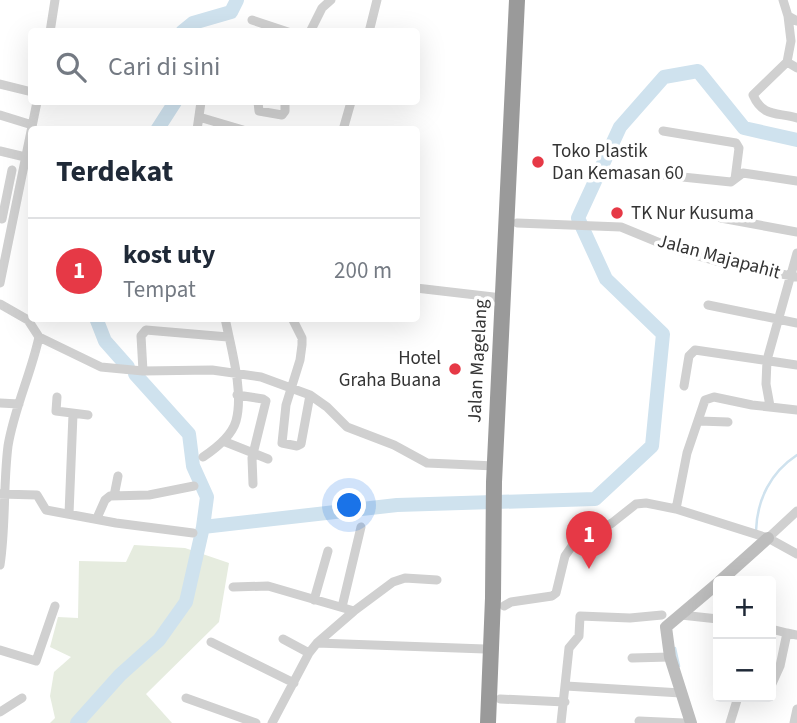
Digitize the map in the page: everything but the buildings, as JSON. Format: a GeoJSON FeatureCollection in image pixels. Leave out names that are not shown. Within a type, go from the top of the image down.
{"type":"FeatureCollection","features":[{"type":"Feature","properties":{"kind":"highway","name":"Jalan Magelang"},"geometry":{"type":"LineString","coordinates":[[482,723],[489,609],[498,604],[502,298],[517,0]]}},
{"type":"Feature","properties":{"kind":"highway","name":"Jalan Magelang"},"geometry":{"type":"LineString","coordinates":[[498,477],[517,223],[527,0]]}},
{"type":"Feature","properties":{"kind":"highway"},"geometry":{"type":"LineString","coordinates":[[498,604],[495,695],[499,723]]}},
{"type":"Feature","properties":{"kind":"highway"},"geometry":{"type":"LineString","coordinates":[[488,723],[495,695]]}},
{"type":"Feature","properties":{"kind":"street"},"geometry":{"type":"LineString","coordinates":[[51,28],[55,0]]}},
{"type":"Feature","properties":{"kind":"street"},"geometry":{"type":"LineString","coordinates":[[312,28],[322,8],[331,0]]}},
{"type":"Feature","properties":{"kind":"street"},"geometry":{"type":"LineString","coordinates":[[370,28],[377,0]]}},
{"type":"Feature","properties":{"kind":"street"},"geometry":{"type":"LineString","coordinates":[[783,0],[793,18],[787,62],[753,94],[764,110],[797,118]]}},
{"type":"Feature","properties":{"kind":"street"},"geometry":{"type":"LineString","coordinates":[[787,62],[797,68]]}},
{"type":"Feature","properties":{"kind":"street"},"geometry":{"type":"LineString","coordinates":[[0,84],[28,91]]}},
{"type":"Feature","properties":{"kind":"street"},"geometry":{"type":"LineString","coordinates":[[0,115],[29,124],[34,105]]}},
{"type":"Feature","properties":{"kind":"street"},"geometry":{"type":"LineString","coordinates":[[30,126],[34,105]]}},
{"type":"Feature","properties":{"kind":"street"},"geometry":{"type":"LineString","coordinates":[[198,126],[201,105]]}},
{"type":"Feature","properties":{"kind":"street"},"geometry":{"type":"LineString","coordinates":[[258,105],[259,111],[282,115],[285,105]]}},
{"type":"Feature","properties":{"kind":"street"},"geometry":{"type":"LineString","coordinates":[[345,126],[350,105]]}},
{"type":"Feature","properties":{"kind":"street"},"geometry":{"type":"LineString","coordinates":[[199,117],[229,126]]}},
{"type":"Feature","properties":{"kind":"street"},"geometry":{"type":"LineString","coordinates":[[0,151],[21,158],[28,128]]}},
{"type":"Feature","properties":{"kind":"street"},"geometry":{"type":"LineString","coordinates":[[663,131],[736,143],[739,148],[735,181]]}},
{"type":"Feature","properties":{"kind":"street"},"geometry":{"type":"LineString","coordinates":[[0,283],[28,138]]}},
{"type":"Feature","properties":{"kind":"street"},"geometry":{"type":"LineString","coordinates":[[2,213],[5,179],[12,170]]}},
{"type":"Feature","properties":{"kind":"street"},"geometry":{"type":"LineString","coordinates":[[634,173],[735,181],[743,173],[797,181]]}},
{"type":"Feature","properties":{"kind":"street"},"geometry":{"type":"LineString","coordinates":[[721,218],[797,232]]}},
{"type":"Feature","properties":{"kind":"street","name":"Jalan Majapahit"},"geometry":{"type":"LineString","coordinates":[[517,223],[625,228],[668,247],[716,261],[795,276]]}},
{"type":"Feature","properties":{"kind":"street"},"geometry":{"type":"LineString","coordinates":[[770,406],[766,384],[767,360],[795,276],[797,253]]}},
{"type":"Feature","properties":{"kind":"street"},"geometry":{"type":"LineString","coordinates":[[420,288],[502,298]]}},
{"type":"Feature","properties":{"kind":"street"},"geometry":{"type":"LineString","coordinates":[[0,304],[28,319]]}},
{"type":"Feature","properties":{"kind":"street"},"geometry":{"type":"LineString","coordinates":[[708,305],[797,323]]}},
{"type":"Feature","properties":{"kind":"street"},"geometry":{"type":"LineString","coordinates":[[30,322],[39,337],[101,367],[143,371],[235,372],[261,377],[310,394],[347,427],[394,445],[427,463],[498,477]]}},
{"type":"Feature","properties":{"kind":"street"},"geometry":{"type":"LineString","coordinates":[[204,457],[223,441],[236,420],[235,372],[226,322]]}},
{"type":"Feature","properties":{"kind":"street"},"geometry":{"type":"LineString","coordinates":[[294,322],[302,338],[302,345],[281,441],[284,444],[301,444],[310,394]]}},
{"type":"Feature","properties":{"kind":"street"},"geometry":{"type":"LineString","coordinates":[[143,371],[141,336],[146,330],[228,337]]}},
{"type":"Feature","properties":{"kind":"street"},"geometry":{"type":"LineString","coordinates":[[0,565],[2,494],[9,445],[19,404],[34,363],[39,337]]}},
{"type":"Feature","properties":{"kind":"street"},"geometry":{"type":"LineString","coordinates":[[684,386],[692,351],[797,365]]}},
{"type":"Feature","properties":{"kind":"street"},"geometry":{"type":"LineString","coordinates":[[237,395],[258,397],[266,401],[254,453],[253,484]]}},
{"type":"Feature","properties":{"kind":"street"},"geometry":{"type":"LineString","coordinates":[[57,397],[55,410],[88,415]]}},
{"type":"Feature","properties":{"kind":"street"},"geometry":{"type":"LineString","coordinates":[[676,509],[687,453],[703,405],[709,397],[797,410]]}},
{"type":"Feature","properties":{"kind":"street"},"geometry":{"type":"LineString","coordinates":[[0,403],[19,404]]}},
{"type":"Feature","properties":{"kind":"street"},"geometry":{"type":"LineString","coordinates":[[69,514],[73,414]]}},
{"type":"Feature","properties":{"kind":"street"},"geometry":{"type":"LineString","coordinates":[[699,421],[728,422]]}},
{"type":"Feature","properties":{"kind":"street"},"geometry":{"type":"LineString","coordinates":[[223,441],[268,459]]}},
{"type":"Feature","properties":{"kind":"street"},"geometry":{"type":"LineString","coordinates":[[114,496],[118,475]]}},
{"type":"Feature","properties":{"kind":"street"},"geometry":{"type":"LineString","coordinates":[[97,518],[107,497],[149,495],[194,486]]}},
{"type":"Feature","properties":{"kind":"street"},"geometry":{"type":"LineString","coordinates":[[2,494],[37,495],[44,509],[116,523],[193,533]]}},
{"type":"Feature","properties":{"kind":"street"},"geometry":{"type":"LineString","coordinates":[[498,604],[552,596],[556,593],[565,556],[572,546],[612,523],[629,507],[646,503],[676,509],[768,538],[797,554]]}},
{"type":"Feature","properties":{"kind":"street"},"geometry":{"type":"LineString","coordinates":[[726,576],[797,511]]}},
{"type":"Feature","properties":{"kind":"street"},"geometry":{"type":"LineString","coordinates":[[342,607],[361,527]]}},
{"type":"Feature","properties":{"kind":"street"},"geometry":{"type":"LineString","coordinates":[[314,600],[328,551]]}},
{"type":"Feature","properties":{"kind":"street"},"geometry":{"type":"LineString","coordinates":[[272,723],[317,642],[393,582],[405,578],[437,580]]}},
{"type":"Feature","properties":{"kind":"street"},"geometry":{"type":"LineString","coordinates":[[233,587],[262,585],[354,611]]}},
{"type":"Feature","properties":{"kind":"street"},"geometry":{"type":"LineString","coordinates":[[691,723],[670,657],[666,627],[713,587]]}},
{"type":"Feature","properties":{"kind":"street"},"geometry":{"type":"LineString","coordinates":[[0,650],[36,660],[55,606]]}},
{"type":"Feature","properties":{"kind":"street"},"geometry":{"type":"LineString","coordinates":[[561,723],[569,648],[579,636],[580,616],[631,618],[662,615]]}},
{"type":"Feature","properties":{"kind":"street"},"geometry":{"type":"LineString","coordinates":[[681,615],[713,618]]}},
{"type":"Feature","properties":{"kind":"street"},"geometry":{"type":"LineString","coordinates":[[776,675],[792,634]]}},
{"type":"Feature","properties":{"kind":"street"},"geometry":{"type":"LineString","coordinates":[[283,639],[309,653]]}},
{"type":"Feature","properties":{"kind":"street"},"geometry":{"type":"LineString","coordinates":[[211,642],[294,683]]}},
{"type":"Feature","properties":{"kind":"street"},"geometry":{"type":"LineString","coordinates":[[317,642],[485,649]]}},
{"type":"Feature","properties":{"kind":"street"},"geometry":{"type":"LineString","coordinates":[[632,658],[670,657]]}},
{"type":"Feature","properties":{"kind":"street"},"geometry":{"type":"LineString","coordinates":[[566,686],[681,693]]}},
{"type":"Feature","properties":{"kind":"street"},"geometry":{"type":"LineString","coordinates":[[495,695],[565,702]]}},
{"type":"Feature","properties":{"kind":"street"},"geometry":{"type":"LineString","coordinates":[[0,712],[22,698]]}},
{"type":"Feature","properties":{"kind":"street"},"geometry":{"type":"LineString","coordinates":[[186,698],[256,723]]}},
{"type":"Feature","properties":{"kind":"street"},"geometry":{"type":"LineString","coordinates":[[730,723],[736,702]]}},
{"type":"Feature","properties":{"kind":"street"},"geometry":{"type":"LineString","coordinates":[[794,723],[797,709]]}},
{"type":"Feature","properties":{"kind":"street"},"geometry":{"type":"LineString","coordinates":[[639,720],[684,723]]}},
{"type":"Feature","properties":{"kind":"shaded area"},"geometry":{"type":"Polygon","coordinates":[[[134,545],[185,548],[229,563],[219,622],[146,694],[172,723],[50,723],[55,718],[50,696],[54,672],[71,657],[50,647],[58,617],[78,618],[79,561],[126,562],[134,545]]]}},
{"type":"Feature","properties":{"kind":"waterway"},"geometry":{"type":"LineString","coordinates":[[187,28],[193,23],[231,12],[237,0]]}},
{"type":"Feature","properties":{"kind":"waterway"},"geometry":{"type":"LineString","coordinates":[[77,723],[120,675],[159,640],[186,602],[203,527],[397,505],[595,499],[652,446],[663,334],[606,279],[578,218],[620,127],[664,77],[698,71],[744,128],[797,140]]}},
{"type":"Feature","properties":{"kind":"waterway"},"geometry":{"type":"LineString","coordinates":[[160,126],[173,105]]}},
{"type":"Feature","properties":{"kind":"waterway"},"geometry":{"type":"LineString","coordinates":[[98,322],[105,341],[128,367]]}},
{"type":"Feature","properties":{"kind":"waterway"},"geometry":{"type":"LineString","coordinates":[[135,374],[189,434],[193,466],[207,497],[203,527]]}},
{"type":"Feature","properties":{"kind":"waterway"},"geometry":{"type":"LineString","coordinates":[[756,531],[759,508],[767,487],[780,470],[797,455]]}},
{"type":"Feature","properties":{"kind":"waterway"},"geometry":{"type":"LineString","coordinates":[[675,648],[679,666]]}},
{"type":"Feature","properties":{"kind":"place","name":"Toko Plastik Dan Kemasan 60"},"geometry":{"type":"Point","coordinates":[538,162]}},
{"type":"Feature","properties":{"kind":"place","name":"TK Nur Kusuma"},"geometry":{"type":"Point","coordinates":[617,213]}},
{"type":"Feature","properties":{"kind":"place","name":"Hotel Graha Buana"},"geometry":{"type":"Point","coordinates":[455,369]}},
{"type":"Feature","properties":{"kind":"place","name":"kost uty"},"geometry":{"type":"Point","coordinates":[589,569]}}]}
